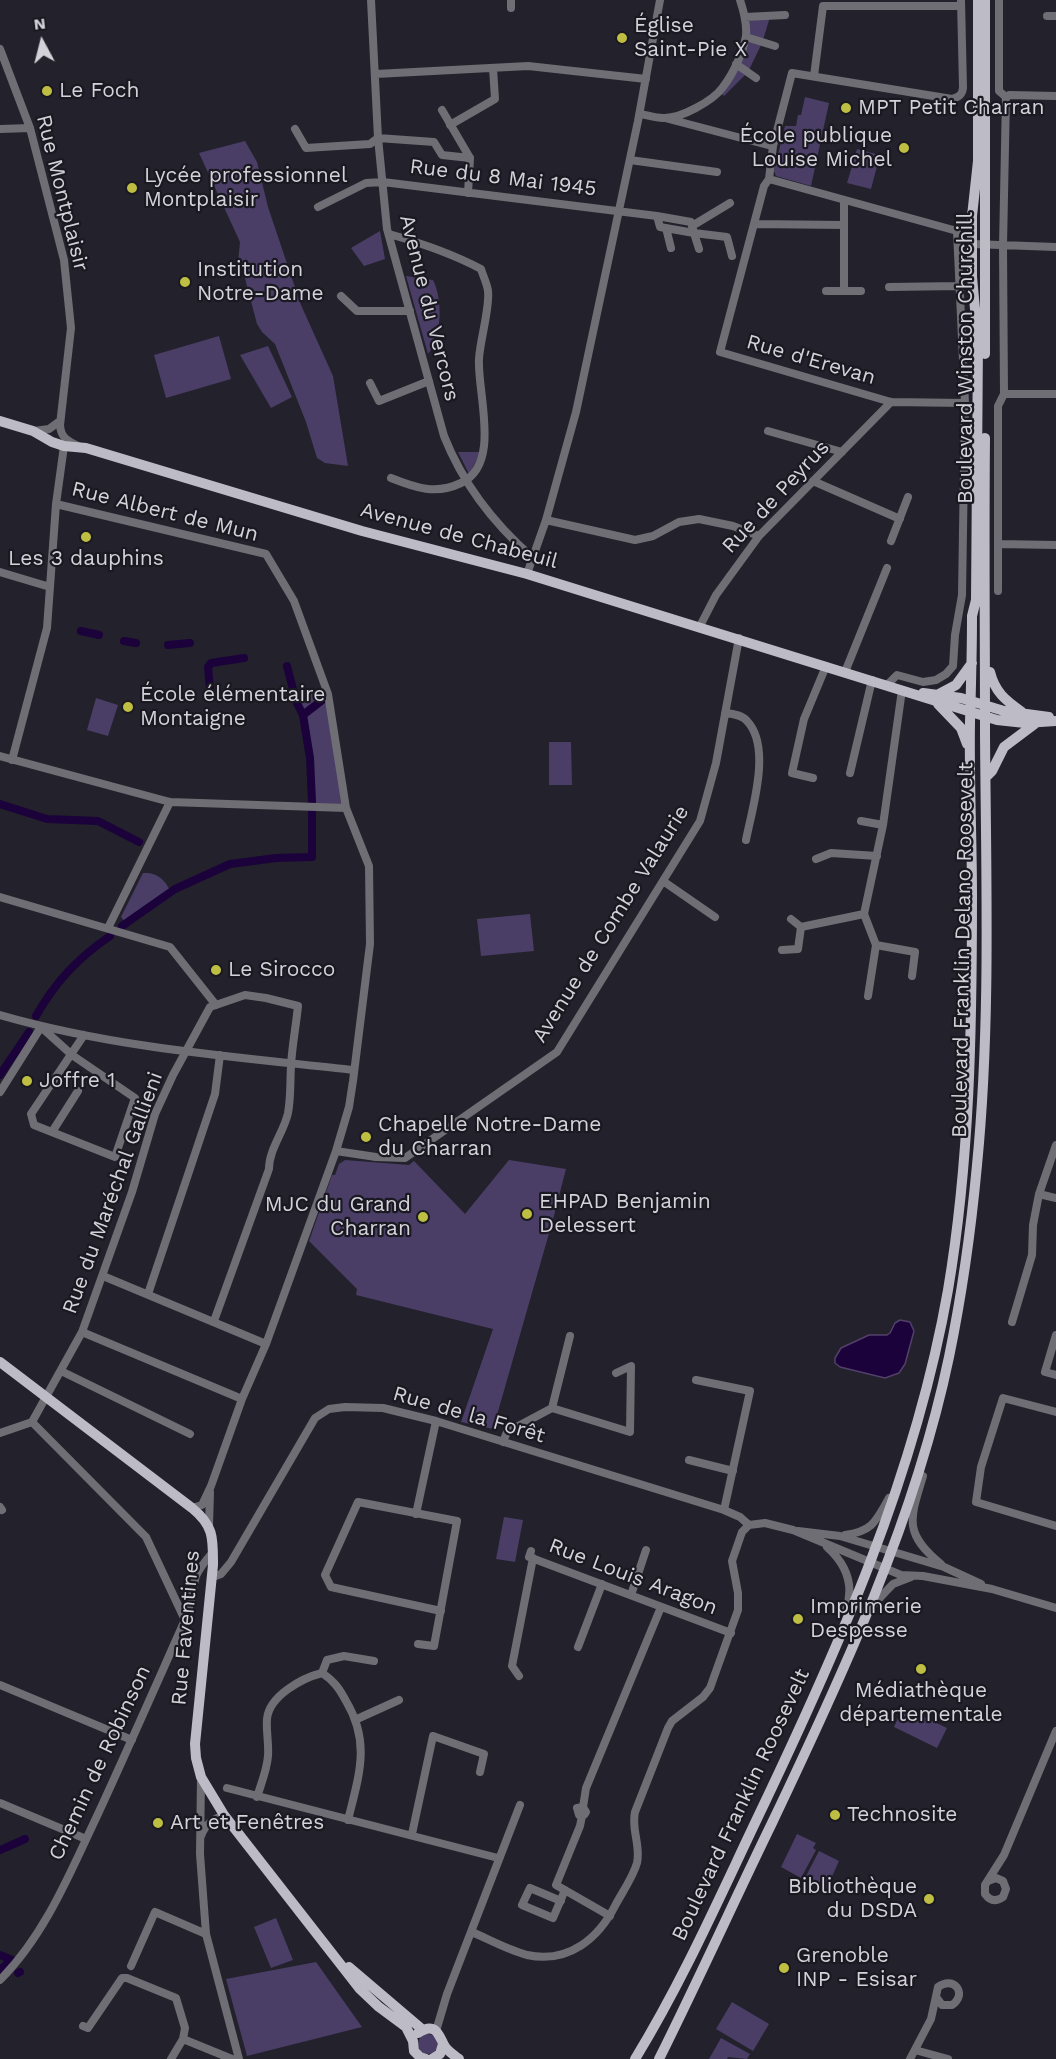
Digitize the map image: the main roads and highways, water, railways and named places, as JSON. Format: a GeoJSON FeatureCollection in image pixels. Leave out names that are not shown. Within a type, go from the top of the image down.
{"type":"FeatureCollection","features":[{"type":"Feature","properties":{"kind":"main road","name":"Boulevard Winston Churchill"},"geometry":{"type":"LineString","coordinates":[[966,711],[972,662],[972,616],[976,600],[978,341],[972,277],[972,216],[978,161],[978,0]]}},
{"type":"Feature","properties":{"kind":"main road","name":"Boulevard Winston Churchill"},"geometry":{"type":"LineString","coordinates":[[985,0],[986,711]]}},
{"type":"Feature","properties":{"kind":"main road","name":"Avenue de Chabeuil"},"geometry":{"type":"LineString","coordinates":[[0,421],[33,431],[64,446],[82,448],[338,524],[527,574],[937,699],[966,711],[1056,719]]}},
{"type":"Feature","properties":{"kind":"main road"},"geometry":{"type":"LineString","coordinates":[[986,648],[993,683],[999,695],[1027,715]]}},
{"type":"Feature","properties":{"kind":"main road"},"geometry":{"type":"LineString","coordinates":[[971,759],[964,736],[937,699],[956,685],[972,662]]}},
{"type":"Feature","properties":{"kind":"main road","name":"Avenue de Chabeuil"},"geometry":{"type":"LineString","coordinates":[[937,699],[966,699],[1012,722],[1036,723],[1056,719]]}},
{"type":"Feature","properties":{"kind":"main road","name":"Boulevard Franklin Delano Roosevelt"},"geometry":{"type":"LineString","coordinates":[[871,1562],[898,1485],[927,1390],[947,1292],[959,1210],[966,1131],[972,1001],[971,759],[966,711]]}},
{"type":"Feature","properties":{"kind":"main road","name":"Boulevard Franklin Delano Roosevelt"},"geometry":{"type":"LineString","coordinates":[[884,1568],[916,1479],[948,1359],[960,1294],[978,1163],[986,1001],[986,711]]}},
{"type":"Feature","properties":{"kind":"main road"},"geometry":{"type":"LineString","coordinates":[[986,777],[992,771],[1004,747],[1036,723]]}},
{"type":"Feature","properties":{"kind":"main road","name":"Rue Faventines"},"geometry":{"type":"LineString","coordinates":[[0,1362],[192,1508],[209,1526],[212,1535],[213,1577],[195,1744],[201,1777],[224,1815],[359,1988],[379,2007],[406,2027],[413,2041],[414,2051],[420,2057],[429,2059],[440,2054],[443,2044]]}},
{"type":"Feature","properties":{"kind":"main road","name":"Boulevard Franklin Roosevelt"},"geometry":{"type":"LineString","coordinates":[[634,2059],[681,1978],[781,1769],[848,1622],[871,1562]]}},
{"type":"Feature","properties":{"kind":"main road","name":"Boulevard Franklin Roosevelt"},"geometry":{"type":"LineString","coordinates":[[658,2059],[824,1714],[884,1568]]}},
{"type":"Feature","properties":{"kind":"main road","name":"Rue Faventines"},"geometry":{"type":"LineString","coordinates":[[335,1955],[423,2030]]}},
{"type":"Feature","properties":{"kind":"main road"},"geometry":{"type":"LineString","coordinates":[[413,2041],[423,2030],[436,2031],[443,2044],[459,2059]]}},
{"type":"Feature","properties":{"kind":"waterway"},"geometry":{"type":"LineString","coordinates":[[81,631],[99,635]]}},
{"type":"Feature","properties":{"kind":"waterway"},"geometry":{"type":"LineString","coordinates":[[124,641],[136,643]]}},
{"type":"Feature","properties":{"kind":"waterway"},"geometry":{"type":"LineString","coordinates":[[168,645],[190,643]]}},
{"type":"Feature","properties":{"kind":"waterway"},"geometry":{"type":"LineString","coordinates":[[210,689],[208,667],[211,663],[244,658]]}},
{"type":"Feature","properties":{"kind":"waterway"},"geometry":{"type":"LineString","coordinates":[[287,666],[296,701],[303,715],[310,758],[312,802]]}},
{"type":"Feature","properties":{"kind":"waterway"},"geometry":{"type":"LineString","coordinates":[[303,715],[325,698]]}},
{"type":"Feature","properties":{"kind":"waterway"},"geometry":{"type":"LineString","coordinates":[[0,804],[47,819],[98,821],[139,842]]}},
{"type":"Feature","properties":{"kind":"waterway"},"geometry":{"type":"LineString","coordinates":[[122,926],[175,889],[230,864],[276,858],[312,857],[312,811]]}},
{"type":"Feature","properties":{"kind":"waterway"},"geometry":{"type":"LineString","coordinates":[[36,1016],[51,992],[68,972],[87,953],[110,936]]}},
{"type":"Feature","properties":{"kind":"waterway"},"geometry":{"type":"LineString","coordinates":[[0,1075],[29,1032]]}},
{"type":"Feature","properties":{"kind":"waterway"},"geometry":{"type":"LineString","coordinates":[[0,1850],[25,1839]]}},
{"type":"Feature","properties":{"kind":"waterway"},"geometry":{"type":"LineString","coordinates":[[0,1955],[12,1960],[0,1970]]}},
{"type":"Feature","properties":{"kind":"place","name":"Église Saint-Pie X"},"geometry":{"type":"Point","coordinates":[622,38]}},
{"type":"Feature","properties":{"kind":"place","name":"Le Foch"},"geometry":{"type":"Point","coordinates":[47,91]}},
{"type":"Feature","properties":{"kind":"place","name":"MPT Petit Charran"},"geometry":{"type":"Point","coordinates":[846,108]}},
{"type":"Feature","properties":{"kind":"place","name":"École publique Louise Michel"},"geometry":{"type":"Point","coordinates":[904,148]}},
{"type":"Feature","properties":{"kind":"place","name":"Lycée professionnel Montplaisir"},"geometry":{"type":"Point","coordinates":[132,188]}},
{"type":"Feature","properties":{"kind":"place","name":"Institution Notre-Dame"},"geometry":{"type":"Point","coordinates":[185,282]}},
{"type":"Feature","properties":{"kind":"place","name":"Les 3 dauphins"},"geometry":{"type":"Point","coordinates":[86,537]}},
{"type":"Feature","properties":{"kind":"place","name":"École élémentaire Montaigne"},"geometry":{"type":"Point","coordinates":[128,707]}},
{"type":"Feature","properties":{"kind":"place","name":"Le Sirocco"},"geometry":{"type":"Point","coordinates":[216,970]}},
{"type":"Feature","properties":{"kind":"place","name":"Joffre 1"},"geometry":{"type":"Point","coordinates":[27,1081]}},
{"type":"Feature","properties":{"kind":"place","name":"Chapelle Notre-Dame du Charran"},"geometry":{"type":"Point","coordinates":[366,1137]}},
{"type":"Feature","properties":{"kind":"place","name":"EHPAD Benjamin Delessert"},"geometry":{"type":"Point","coordinates":[527,1214]}},
{"type":"Feature","properties":{"kind":"place","name":"MJC du Grand Charran"},"geometry":{"type":"Point","coordinates":[423,1217]}},
{"type":"Feature","properties":{"kind":"place","name":"Imprimerie Despesse"},"geometry":{"type":"Point","coordinates":[798,1619]}},
{"type":"Feature","properties":{"kind":"place","name":"Médiathèque départementale"},"geometry":{"type":"Point","coordinates":[921,1669]}},
{"type":"Feature","properties":{"kind":"place","name":"Technosite"},"geometry":{"type":"Point","coordinates":[835,1815]}},
{"type":"Feature","properties":{"kind":"place","name":"Art et Fenêtres"},"geometry":{"type":"Point","coordinates":[158,1823]}},
{"type":"Feature","properties":{"kind":"place","name":"Bibliothèque du DSDA"},"geometry":{"type":"Point","coordinates":[929,1899]}},
{"type":"Feature","properties":{"kind":"place","name":"Grenoble INP - Esisar"},"geometry":{"type":"Point","coordinates":[784,1968]}}]}
